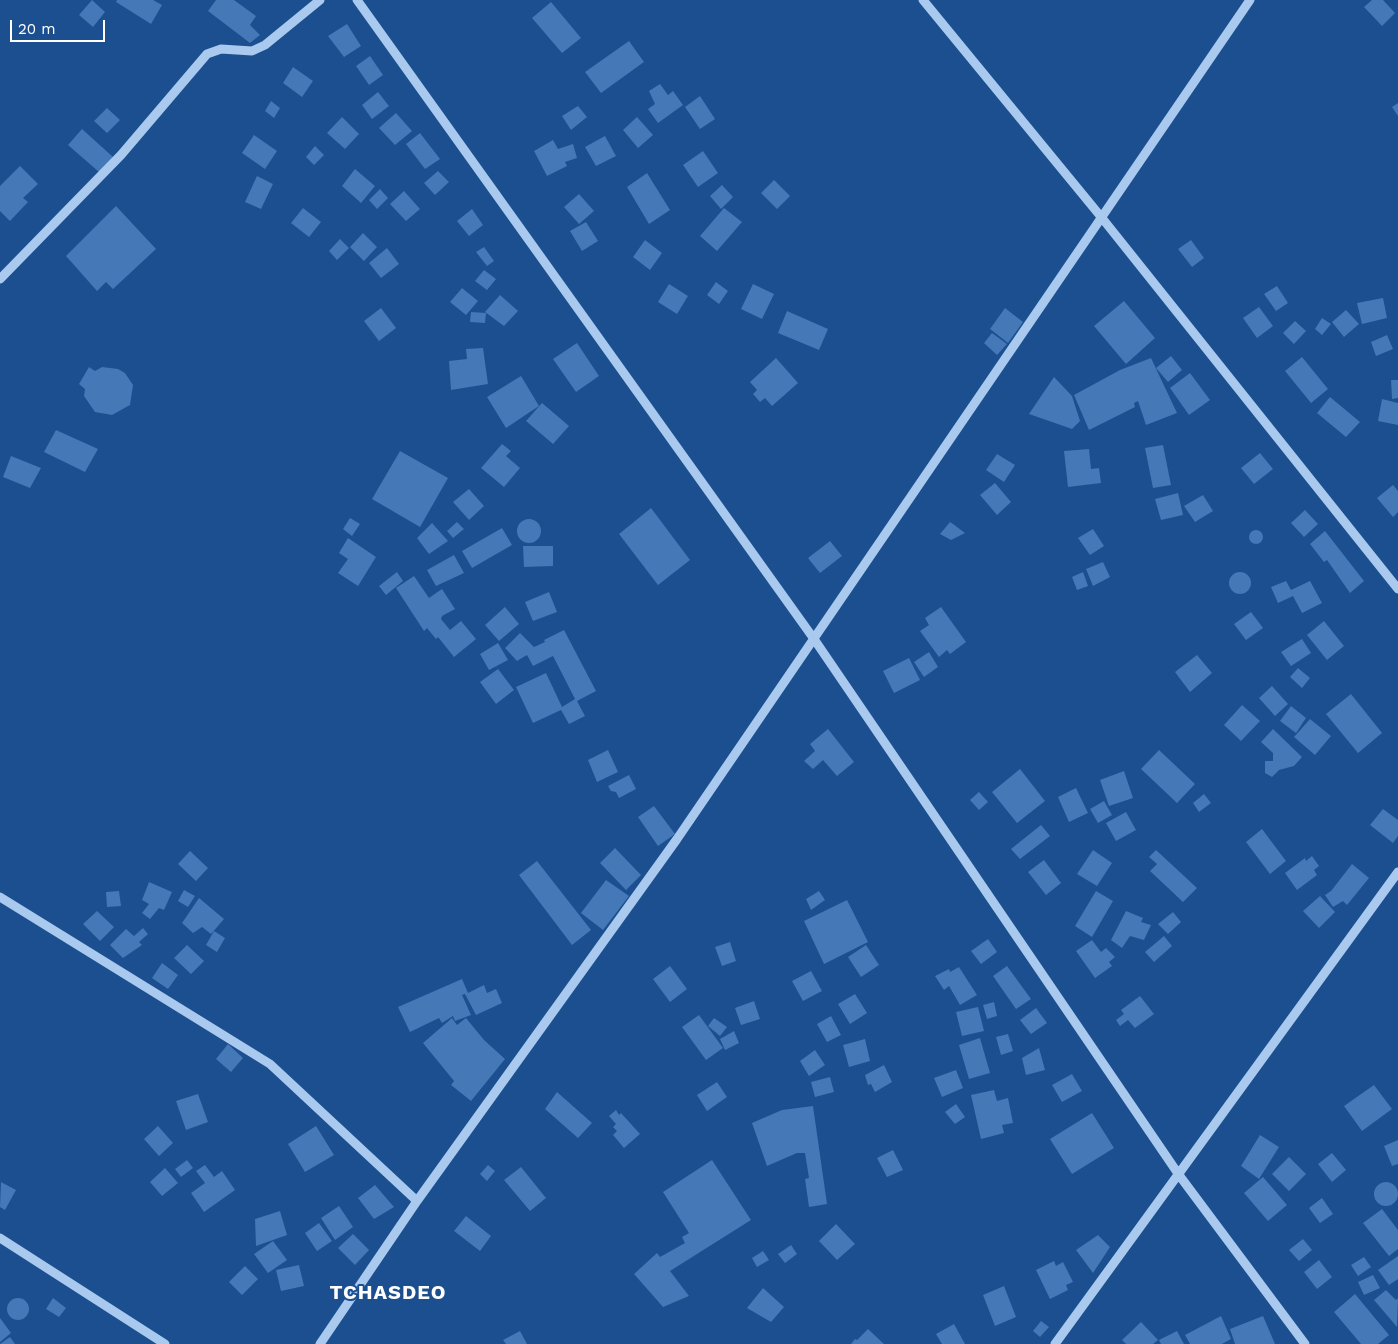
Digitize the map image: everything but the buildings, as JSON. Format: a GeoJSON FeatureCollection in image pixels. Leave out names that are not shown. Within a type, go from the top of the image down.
{"type":"FeatureCollection","features":[{"type":"Feature","properties":{"kind":"street"},"geometry":{"type":"LineString","coordinates":[[0,279],[121,155],[207,54],[221,49],[252,51],[265,45],[320,0]]}},
{"type":"Feature","properties":{"kind":"street"},"geometry":{"type":"LineString","coordinates":[[357,0],[814,639],[1179,1175],[1304,1344]]}},
{"type":"Feature","properties":{"kind":"street"},"geometry":{"type":"LineString","coordinates":[[923,0],[1102,218],[1398,590]]}},
{"type":"Feature","properties":{"kind":"street"},"geometry":{"type":"LineString","coordinates":[[320,1344],[417,1201],[677,839],[1250,0]]}},
{"type":"Feature","properties":{"kind":"street"},"geometry":{"type":"LineString","coordinates":[[1055,1344],[1398,872]]}},
{"type":"Feature","properties":{"kind":"street"},"geometry":{"type":"LineString","coordinates":[[0,897],[270,1064],[417,1201]]}},
{"type":"Feature","properties":{"kind":"street"},"geometry":{"type":"LineString","coordinates":[[0,1238],[165,1344]]}},
{"type":"Feature","properties":{"kind":"district","name":"TCHASDEO"},"geometry":{"type":"Point","coordinates":[388,1293]}}]}
